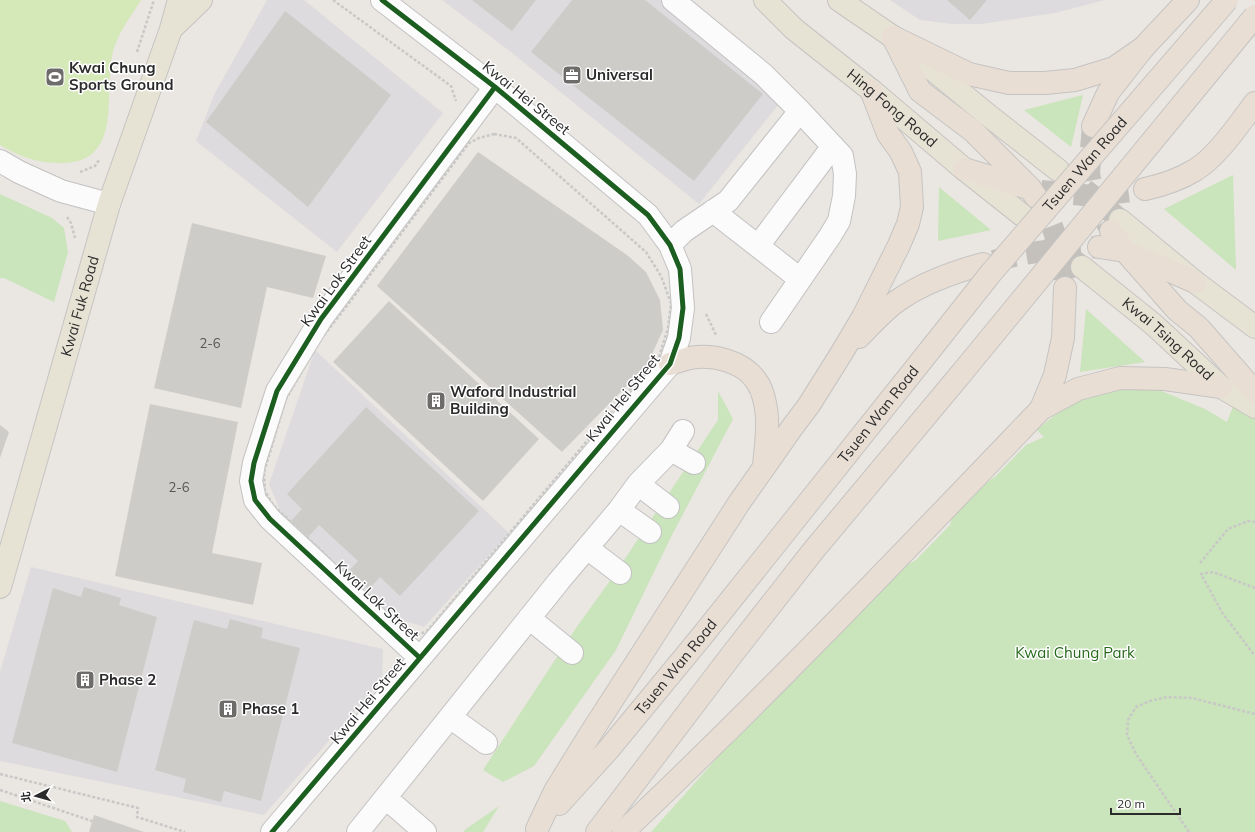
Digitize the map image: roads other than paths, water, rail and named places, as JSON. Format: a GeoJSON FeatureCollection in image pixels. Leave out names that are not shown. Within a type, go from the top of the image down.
{"type":"FeatureCollection","features":[{"type":"Feature","properties":{"kind":"highway"},"geometry":{"type":"LineString","coordinates":[[1093,126],[1108,93],[1143,48],[1188,0]]}},
{"type":"Feature","properties":{"kind":"highway","name":"Tsuen Wan Road"},"geometry":{"type":"LineString","coordinates":[[536,831],[608,750],[702,636],[991,274],[1227,0]]}},
{"type":"Feature","properties":{"kind":"highway"},"geometry":{"type":"LineString","coordinates":[[597,832],[730,657],[813,551],[960,375],[1255,16]]}},
{"type":"Feature","properties":{"kind":"highway"},"geometry":{"type":"LineString","coordinates":[[893,37],[969,74],[1009,83],[1046,84],[1075,80],[1114,68],[1143,48]]}},
{"type":"Feature","properties":{"kind":"highway"},"geometry":{"type":"LineString","coordinates":[[893,37],[920,91],[973,131],[1035,192],[964,169]]}},
{"type":"Feature","properties":{"kind":"highway"},"geometry":{"type":"LineString","coordinates":[[536,831],[555,791],[589,736],[764,467],[809,405],[841,354],[863,317],[899,245],[908,224],[912,207],[910,172],[901,152],[888,134],[871,90]]}},
{"type":"Feature","properties":{"kind":"highway"},"geometry":{"type":"LineString","coordinates":[[1145,189],[1176,180],[1196,170],[1212,155],[1255,103]]}},
{"type":"Feature","properties":{"kind":"highway"},"geometry":{"type":"LineString","coordinates":[[1110,233],[1177,310],[1199,328],[1255,392]]}},
{"type":"Feature","properties":{"kind":"highway"},"geometry":{"type":"LineString","coordinates":[[1125,250],[1195,282]]}},
{"type":"Feature","properties":{"kind":"highway"},"geometry":{"type":"LineString","coordinates":[[841,354],[899,299],[928,283],[983,264]]}},
{"type":"Feature","properties":{"kind":"highway"},"geometry":{"type":"LineString","coordinates":[[1041,409],[1056,375],[1063,338],[1065,288]]}},
{"type":"Feature","properties":{"kind":"highway"},"geometry":{"type":"LineString","coordinates":[[670,364],[692,358],[710,358],[734,363],[746,370],[757,382],[764,399],[767,419],[764,467]]}},
{"type":"Feature","properties":{"kind":"highway"},"geometry":{"type":"LineString","coordinates":[[623,832],[669,789],[755,703],[1041,409],[1078,390],[1120,378],[1165,379],[1221,387]]}},
{"type":"Feature","properties":{"kind":"main road","name":"Kwai Fuk Road"},"geometry":{"type":"LineString","coordinates":[[0,587],[109,204],[171,28],[179,0]]}},
{"type":"Feature","properties":{"kind":"main road","name":"Kwai Fuk Road"},"geometry":{"type":"LineString","coordinates":[[171,28],[202,0]]}},
{"type":"Feature","properties":{"kind":"main road","name":"Hing Fong Road"},"geometry":{"type":"LineString","coordinates":[[765,0],[794,29],[871,90],[964,169],[1022,215]]}},
{"type":"Feature","properties":{"kind":"main road"},"geometry":{"type":"LineString","coordinates":[[839,0],[893,37],[1058,170]]}},
{"type":"Feature","properties":{"kind":"main road"},"geometry":{"type":"LineString","coordinates":[[1110,233],[1195,282],[1255,327]]}},
{"type":"Feature","properties":{"kind":"main road","name":"Kwai Tsing Road"},"geometry":{"type":"LineString","coordinates":[[1082,267],[1153,324],[1221,387],[1255,407]]}},
{"type":"Feature","properties":{"kind":"street","name":"Kwai Hei Street"},"geometry":{"type":"LineString","coordinates":[[272,832],[670,364],[679,338],[683,308],[680,269],[670,245],[648,215],[495,87],[382,0]]}},
{"type":"Feature","properties":{"kind":"street"},"geometry":{"type":"LineString","coordinates":[[673,0],[763,74],[842,156],[845,174],[844,196],[839,221],[771,322]]}},
{"type":"Feature","properties":{"kind":"street","name":"Kwai Lok Street"},"geometry":{"type":"LineString","coordinates":[[420,658],[270,519],[255,500],[251,481],[254,463],[276,391],[321,319],[495,87]]}},
{"type":"Feature","properties":{"kind":"street"},"geometry":{"type":"LineString","coordinates":[[670,245],[684,231],[728,201],[800,111]]}},
{"type":"Feature","properties":{"kind":"street"},"geometry":{"type":"LineString","coordinates":[[758,246],[833,146]]}},
{"type":"Feature","properties":{"kind":"street"},"geometry":{"type":"LineString","coordinates":[[0,161],[19,172],[61,191],[109,204]]}},
{"type":"Feature","properties":{"kind":"street"},"geometry":{"type":"LineString","coordinates":[[713,211],[800,279]]}},
{"type":"Feature","properties":{"kind":"street"},"geometry":{"type":"LineString","coordinates":[[358,832],[529,618],[619,510],[638,484],[670,450],[683,431]]}},
{"type":"Feature","properties":{"kind":"street"},"geometry":{"type":"LineString","coordinates":[[670,450],[694,463]]}},
{"type":"Feature","properties":{"kind":"street"},"geometry":{"type":"LineString","coordinates":[[638,484],[668,507]]}},
{"type":"Feature","properties":{"kind":"street"},"geometry":{"type":"LineString","coordinates":[[619,510],[650,532]]}},
{"type":"Feature","properties":{"kind":"street"},"geometry":{"type":"LineString","coordinates":[[587,548],[620,573]]}},
{"type":"Feature","properties":{"kind":"street"},"geometry":{"type":"LineString","coordinates":[[529,618],[572,653]]}},
{"type":"Feature","properties":{"kind":"street"},"geometry":{"type":"LineString","coordinates":[[450,717],[486,742]]}},
{"type":"Feature","properties":{"kind":"street"},"geometry":{"type":"LineString","coordinates":[[386,798],[426,832]]}},
{"type":"Feature","properties":{"kind":"tunnel"},"geometry":{"type":"LineString","coordinates":[[1093,126],[1089,173],[1093,196],[1111,231]]}},
{"type":"Feature","properties":{"kind":"tunnel"},"geometry":{"type":"LineString","coordinates":[[1058,170],[1093,196],[1120,220]]}},
{"type":"Feature","properties":{"kind":"tunnel"},"geometry":{"type":"LineString","coordinates":[[1041,191],[1093,196],[1145,189]]}},
{"type":"Feature","properties":{"kind":"tunnel"},"geometry":{"type":"LineString","coordinates":[[1036,197],[1049,218],[1057,240],[1065,288]]}},
{"type":"Feature","properties":{"kind":"tunnel"},"geometry":{"type":"LineString","coordinates":[[1022,215],[1082,267]]}},
{"type":"Feature","properties":{"kind":"tunnel"},"geometry":{"type":"LineString","coordinates":[[994,261],[1033,253],[1099,247]]}},
{"type":"Feature","properties":{"kind":"place","name":"Universal"},"geometry":{"type":"Point","coordinates":[572,75]}},
{"type":"Feature","properties":{"kind":"place","name":"Kwai Chung Sports Ground"},"geometry":{"type":"Point","coordinates":[55,77]}},
{"type":"Feature","properties":{"kind":"place","name":"Waford Industrial Building"},"geometry":{"type":"Point","coordinates":[436,401]}},
{"type":"Feature","properties":{"kind":"place","name":"Phase 2"},"geometry":{"type":"Point","coordinates":[85,680]}},
{"type":"Feature","properties":{"kind":"place","name":"Phase 1"},"geometry":{"type":"Point","coordinates":[228,709]}},
{"type":"Feature","properties":{"kind":"park label","name":"Kwai Chung Park"},"geometry":{"type":"Point","coordinates":[1075,653]}}]}
